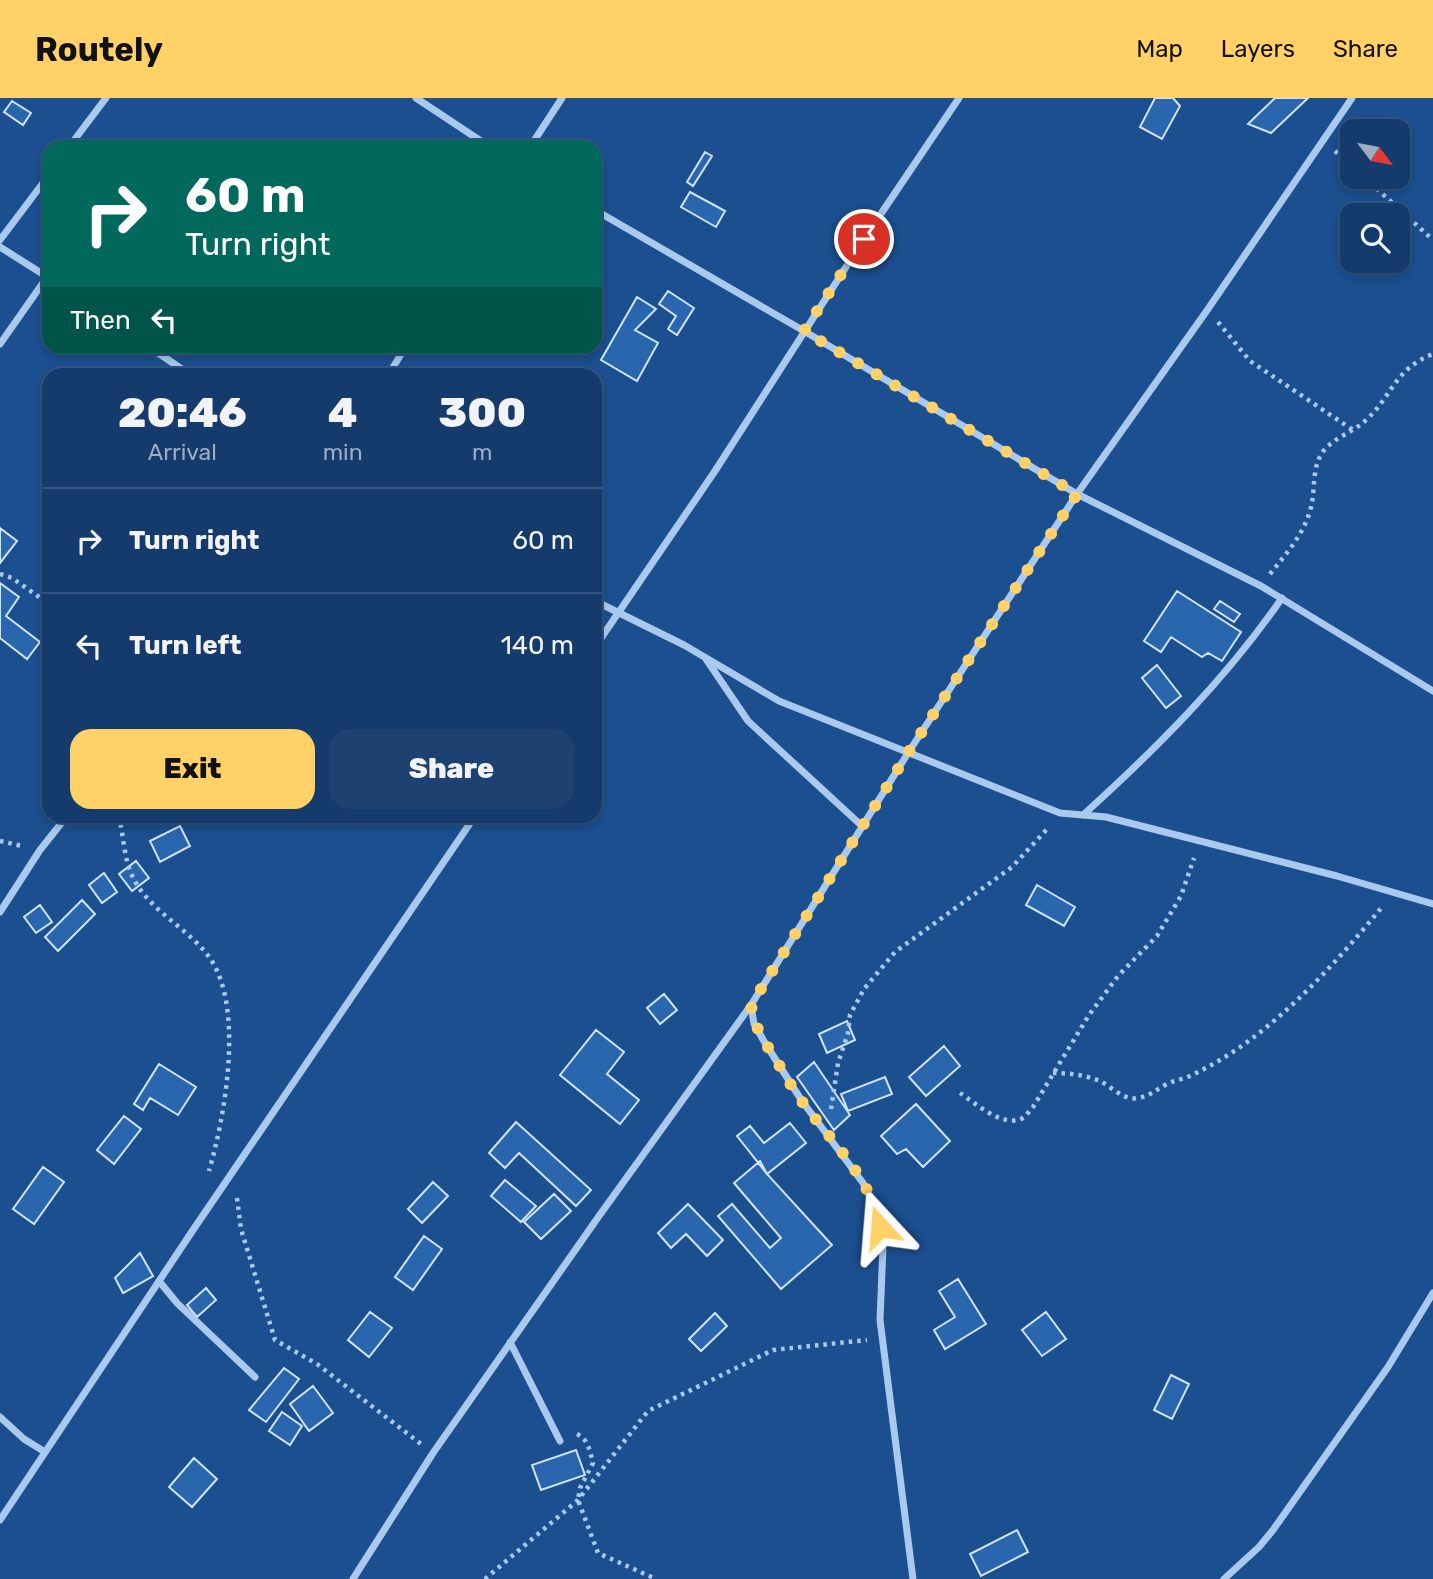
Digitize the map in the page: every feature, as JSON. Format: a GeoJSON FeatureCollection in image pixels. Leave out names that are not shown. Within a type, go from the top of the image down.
{"type":"FeatureCollection","features":[{"type":"Feature","properties":{"kind":"street"},"geometry":{"type":"LineString","coordinates":[[74,140],[106,98]]}},
{"type":"Feature","properties":{"kind":"street"},"geometry":{"type":"LineString","coordinates":[[416,98],[479,140]]}},
{"type":"Feature","properties":{"kind":"street"},"geometry":{"type":"LineString","coordinates":[[535,140],[562,98]]}},
{"type":"Feature","properties":{"kind":"street"},"geometry":{"type":"LineString","coordinates":[[602,637],[715,471],[804,331],[959,98]]}},
{"type":"Feature","properties":{"kind":"street"},"geometry":{"type":"LineString","coordinates":[[353,1579],[433,1453],[751,1005],[908,753],[1077,494],[1352,98]]}},
{"type":"Feature","properties":{"kind":"street"},"geometry":{"type":"LineString","coordinates":[[0,240],[42,184]]}},
{"type":"Feature","properties":{"kind":"street"},"geometry":{"type":"LineString","coordinates":[[602,214],[1077,494],[1261,586],[1433,691]]}},
{"type":"Feature","properties":{"kind":"street"},"geometry":{"type":"LineString","coordinates":[[0,247],[42,274]]}},
{"type":"Feature","properties":{"kind":"street"},"geometry":{"type":"LineString","coordinates":[[0,344],[42,286]]}},
{"type":"Feature","properties":{"kind":"street"},"geometry":{"type":"LineString","coordinates":[[160,354],[180,368]]}},
{"type":"Feature","properties":{"kind":"street"},"geometry":{"type":"LineString","coordinates":[[1083,815],[1137,766],[1219,678],[1282,598]]}},
{"type":"Feature","properties":{"kind":"street"},"geometry":{"type":"LineString","coordinates":[[602,604],[704,656],[779,701],[1060,813],[1106,817],[1337,876],[1433,904]]}},
{"type":"Feature","properties":{"kind":"street"},"geometry":{"type":"LineString","coordinates":[[704,656],[748,722],[862,826]]}},
{"type":"Feature","properties":{"kind":"street"},"geometry":{"type":"LineString","coordinates":[[0,912],[61,823]]}},
{"type":"Feature","properties":{"kind":"street"},"geometry":{"type":"LineString","coordinates":[[0,1520],[470,823]]}},
{"type":"Feature","properties":{"kind":"street"},"geometry":{"type":"LineString","coordinates":[[751,1005],[754,1024],[765,1043],[802,1101],[863,1183],[877,1211],[883,1246],[880,1320],[913,1579]]}},
{"type":"Feature","properties":{"kind":"street"},"geometry":{"type":"LineString","coordinates":[[159,1281],[177,1303],[255,1377]]}},
{"type":"Feature","properties":{"kind":"street"},"geometry":{"type":"LineString","coordinates":[[1224,1579],[1259,1547],[1273,1530],[1388,1367],[1433,1293]]}},
{"type":"Feature","properties":{"kind":"street"},"geometry":{"type":"LineString","coordinates":[[510,1342],[559,1441]]}},
{"type":"Feature","properties":{"kind":"street"},"geometry":{"type":"LineString","coordinates":[[0,1417],[24,1439],[45,1452]]}},
{"type":"Feature","properties":{"kind":"path"},"geometry":{"type":"LineString","coordinates":[[1377,189],[1433,240]]}},
{"type":"Feature","properties":{"kind":"path"},"geometry":{"type":"LineString","coordinates":[[1208,309],[1234,344],[1250,360],[1353,430]]}},
{"type":"Feature","properties":{"kind":"path"},"geometry":{"type":"LineString","coordinates":[[1261,586],[1304,529],[1311,508],[1315,470],[1321,454],[1366,421],[1411,365],[1433,354]]}},
{"type":"Feature","properties":{"kind":"path"},"geometry":{"type":"LineString","coordinates":[[0,574],[12,578],[42,599]]}},
{"type":"Feature","properties":{"kind":"path"},"geometry":{"type":"LineString","coordinates":[[825,1132],[850,1015],[864,989],[895,952],[1012,867],[1038,842],[1060,813]]}},
{"type":"Feature","properties":{"kind":"path"},"geometry":{"type":"LineString","coordinates":[[120,823],[130,872],[142,893],[212,961],[228,1000],[229,1046],[225,1086],[219,1138],[208,1177]]}},
{"type":"Feature","properties":{"kind":"path"},"geometry":{"type":"LineString","coordinates":[[960,1093],[996,1116],[1012,1121],[1023,1119],[1108,988],[1157,936],[1168,919],[1181,896],[1198,841]]}},
{"type":"Feature","properties":{"kind":"path"},"geometry":{"type":"LineString","coordinates":[[1053,1073],[1084,1076],[1136,1099],[1193,1075],[1238,1048],[1280,1015],[1348,950],[1394,893]]}},
{"type":"Feature","properties":{"kind":"path"},"geometry":{"type":"LineString","coordinates":[[233,1171],[240,1229],[275,1340],[317,1364],[433,1453]]}},
{"type":"Feature","properties":{"kind":"path"},"geometry":{"type":"LineString","coordinates":[[485,1579],[578,1500],[648,1411],[773,1350],[882,1338]]}},
{"type":"Feature","properties":{"kind":"path"},"geometry":{"type":"LineString","coordinates":[[559,1441],[574,1433],[583,1437],[589,1446],[593,1463],[580,1488],[578,1500],[598,1553],[656,1579]]}},
{"type":"Feature","properties":{"kind":"building"},"geometry":{"type":"Polygon","coordinates":[[[1155,98],[1173,98],[1180,106],[1162,139],[1140,127],[1155,98]]]}},
{"type":"Feature","properties":{"kind":"building"},"geometry":{"type":"Polygon","coordinates":[[[1275,98],[1308,98],[1271,133],[1248,124],[1275,98]]]}},
{"type":"Feature","properties":{"kind":"building"},"geometry":{"type":"Polygon","coordinates":[[[12,101],[31,113],[23,125],[4,112],[12,101]]]}},
{"type":"Feature","properties":{"kind":"building"},"geometry":{"type":"Polygon","coordinates":[[[705,152],[712,156],[693,186],[687,182],[705,152]]]}},
{"type":"Feature","properties":{"kind":"building"},"geometry":{"type":"Polygon","coordinates":[[[690,192],[725,211],[716,227],[681,207],[690,192]]]}},
{"type":"Feature","properties":{"kind":"building"},"geometry":{"type":"Polygon","coordinates":[[[668,291],[694,308],[677,335],[668,329],[676,316],[659,304],[668,291]]]}},
{"type":"Feature","properties":{"kind":"building"},"geometry":{"type":"Polygon","coordinates":[[[637,297],[656,309],[635,330],[658,343],[637,381],[601,360],[637,297]]]}},
{"type":"Feature","properties":{"kind":"building"},"geometry":{"type":"Polygon","coordinates":[[[0,528],[17,541],[0,563],[0,528]]]}},
{"type":"Feature","properties":{"kind":"building"},"geometry":{"type":"Polygon","coordinates":[[[0,583],[19,597],[6,616],[40,642],[27,659],[0,638],[0,583]]]}},
{"type":"Feature","properties":{"kind":"building"},"geometry":{"type":"Polygon","coordinates":[[[1177,591],[1241,632],[1222,661],[1208,653],[1202,657],[1171,637],[1161,652],[1144,641],[1177,591]]]}},
{"type":"Feature","properties":{"kind":"building"},"geometry":{"type":"Polygon","coordinates":[[[1220,601],[1240,614],[1234,622],[1214,609],[1220,601]]]}},
{"type":"Feature","properties":{"kind":"building"},"geometry":{"type":"Polygon","coordinates":[[[1157,665],[1181,696],[1166,708],[1142,678],[1157,665]]]}},
{"type":"Feature","properties":{"kind":"building"},"geometry":{"type":"Polygon","coordinates":[[[180,826],[190,846],[160,862],[150,841],[180,826]]]}},
{"type":"Feature","properties":{"kind":"building"},"geometry":{"type":"Polygon","coordinates":[[[136,861],[149,878],[132,891],[119,874],[136,861]]]}},
{"type":"Feature","properties":{"kind":"building"},"geometry":{"type":"Polygon","coordinates":[[[104,873],[117,892],[102,903],[89,885],[104,873]]]}},
{"type":"Feature","properties":{"kind":"building"},"geometry":{"type":"Polygon","coordinates":[[[1037,885],[1075,907],[1064,926],[1026,905],[1037,885]]]}},
{"type":"Feature","properties":{"kind":"building"},"geometry":{"type":"Polygon","coordinates":[[[82,900],[95,914],[58,951],[45,937],[82,900]]]}},
{"type":"Feature","properties":{"kind":"building"},"geometry":{"type":"Polygon","coordinates":[[[40,905],[52,922],[36,933],[24,917],[40,905]]]}},
{"type":"Feature","properties":{"kind":"building"},"geometry":{"type":"Polygon","coordinates":[[[664,994],[677,1010],[660,1024],[647,1008],[664,994]]]}},
{"type":"Feature","properties":{"kind":"building"},"geometry":{"type":"Polygon","coordinates":[[[847,1021],[855,1040],[827,1053],[819,1034],[847,1021]]]}},
{"type":"Feature","properties":{"kind":"building"},"geometry":{"type":"Polygon","coordinates":[[[596,1030],[624,1052],[607,1074],[639,1100],[620,1124],[560,1075],[596,1030]]]}},
{"type":"Feature","properties":{"kind":"building"},"geometry":{"type":"Polygon","coordinates":[[[944,1046],[960,1066],[926,1096],[909,1077],[944,1046]]]}},
{"type":"Feature","properties":{"kind":"building"},"geometry":{"type":"Polygon","coordinates":[[[814,1062],[850,1115],[834,1130],[797,1077],[814,1062]]]}},
{"type":"Feature","properties":{"kind":"building"},"geometry":{"type":"Polygon","coordinates":[[[159,1064],[196,1087],[178,1115],[150,1098],[143,1110],[134,1104],[159,1064]]]}},
{"type":"Feature","properties":{"kind":"building"},"geometry":{"type":"Polygon","coordinates":[[[885,1077],[892,1094],[848,1111],[841,1094],[885,1077]]]}},
{"type":"Feature","properties":{"kind":"building"},"geometry":{"type":"Polygon","coordinates":[[[916,1104],[950,1141],[923,1167],[906,1149],[897,1154],[881,1136],[916,1104]]]}},
{"type":"Feature","properties":{"kind":"building"},"geometry":{"type":"Polygon","coordinates":[[[124,1116],[141,1129],[114,1164],[97,1150],[124,1116]]]}},
{"type":"Feature","properties":{"kind":"building"},"geometry":{"type":"Polygon","coordinates":[[[516,1122],[591,1190],[576,1206],[519,1153],[505,1168],[489,1153],[516,1122]]]}},
{"type":"Feature","properties":{"kind":"building"},"geometry":{"type":"Polygon","coordinates":[[[790,1123],[806,1143],[767,1174],[737,1136],[750,1126],[764,1143],[790,1123]]]}},
{"type":"Feature","properties":{"kind":"building"},"geometry":{"type":"Polygon","coordinates":[[[760,1161],[767,1174],[832,1245],[781,1289],[718,1216],[732,1204],[770,1248],[781,1238],[734,1183],[760,1161]]]}},
{"type":"Feature","properties":{"kind":"building"},"geometry":{"type":"Polygon","coordinates":[[[43,1167],[64,1182],[34,1224],[13,1209],[43,1167]]]}},
{"type":"Feature","properties":{"kind":"building"},"geometry":{"type":"Polygon","coordinates":[[[505,1180],[536,1206],[521,1222],[491,1196],[505,1180]]]}},
{"type":"Feature","properties":{"kind":"building"},"geometry":{"type":"Polygon","coordinates":[[[433,1182],[448,1196],[422,1223],[408,1209],[433,1182]]]}},
{"type":"Feature","properties":{"kind":"building"},"geometry":{"type":"Polygon","coordinates":[[[554,1194],[571,1211],[541,1239],[524,1222],[554,1194]]]}},
{"type":"Feature","properties":{"kind":"building"},"geometry":{"type":"Polygon","coordinates":[[[688,1204],[723,1240],[707,1256],[686,1234],[671,1248],[658,1233],[688,1204]]]}},
{"type":"Feature","properties":{"kind":"building"},"geometry":{"type":"Polygon","coordinates":[[[424,1236],[442,1249],[413,1290],[395,1277],[424,1236]]]}},
{"type":"Feature","properties":{"kind":"building"},"geometry":{"type":"Polygon","coordinates":[[[140,1253],[153,1276],[123,1293],[115,1278],[140,1253]]]}},
{"type":"Feature","properties":{"kind":"building"},"geometry":{"type":"Polygon","coordinates":[[[958,1279],[986,1324],[945,1349],[934,1330],[955,1317],[939,1291],[958,1279]]]}},
{"type":"Feature","properties":{"kind":"building"},"geometry":{"type":"Polygon","coordinates":[[[206,1288],[216,1300],[197,1317],[187,1305],[206,1288]]]}},
{"type":"Feature","properties":{"kind":"building"},"geometry":{"type":"Polygon","coordinates":[[[370,1312],[392,1328],[369,1357],[348,1340],[370,1312]]]}},
{"type":"Feature","properties":{"kind":"building"},"geometry":{"type":"Polygon","coordinates":[[[1046,1312],[1066,1339],[1042,1356],[1022,1330],[1046,1312]]]}},
{"type":"Feature","properties":{"kind":"building"},"geometry":{"type":"Polygon","coordinates":[[[715,1313],[727,1326],[701,1351],[689,1339],[715,1313]]]}},
{"type":"Feature","properties":{"kind":"building"},"geometry":{"type":"Polygon","coordinates":[[[284,1368],[299,1379],[266,1422],[249,1410],[284,1368]]]}},
{"type":"Feature","properties":{"kind":"building"},"geometry":{"type":"Polygon","coordinates":[[[1171,1375],[1189,1384],[1172,1419],[1154,1410],[1171,1375]]]}},
{"type":"Feature","properties":{"kind":"building"},"geometry":{"type":"Polygon","coordinates":[[[313,1386],[333,1413],[309,1431],[290,1404],[313,1386]]]}},
{"type":"Feature","properties":{"kind":"building"},"geometry":{"type":"Polygon","coordinates":[[[282,1412],[302,1426],[290,1445],[269,1431],[282,1412]]]}},
{"type":"Feature","properties":{"kind":"building"},"geometry":{"type":"Polygon","coordinates":[[[576,1450],[585,1475],[541,1490],[532,1465],[576,1450]]]}},
{"type":"Feature","properties":{"kind":"building"},"geometry":{"type":"Polygon","coordinates":[[[194,1458],[217,1479],[192,1507],[169,1487],[194,1458]]]}},
{"type":"Feature","properties":{"kind":"building"},"geometry":{"type":"Polygon","coordinates":[[[1017,1530],[1028,1552],[981,1576],[970,1554],[1017,1530]]]}},
{"type":"Feature","properties":{"kind":"route"},"geometry":{"type":"LineString","coordinates":[[864,239],[804,331],[1077,494],[908,753],[751,1005],[754,1024],[765,1043],[802,1101],[863,1183],[877,1211],[880,1227]]}}]}
